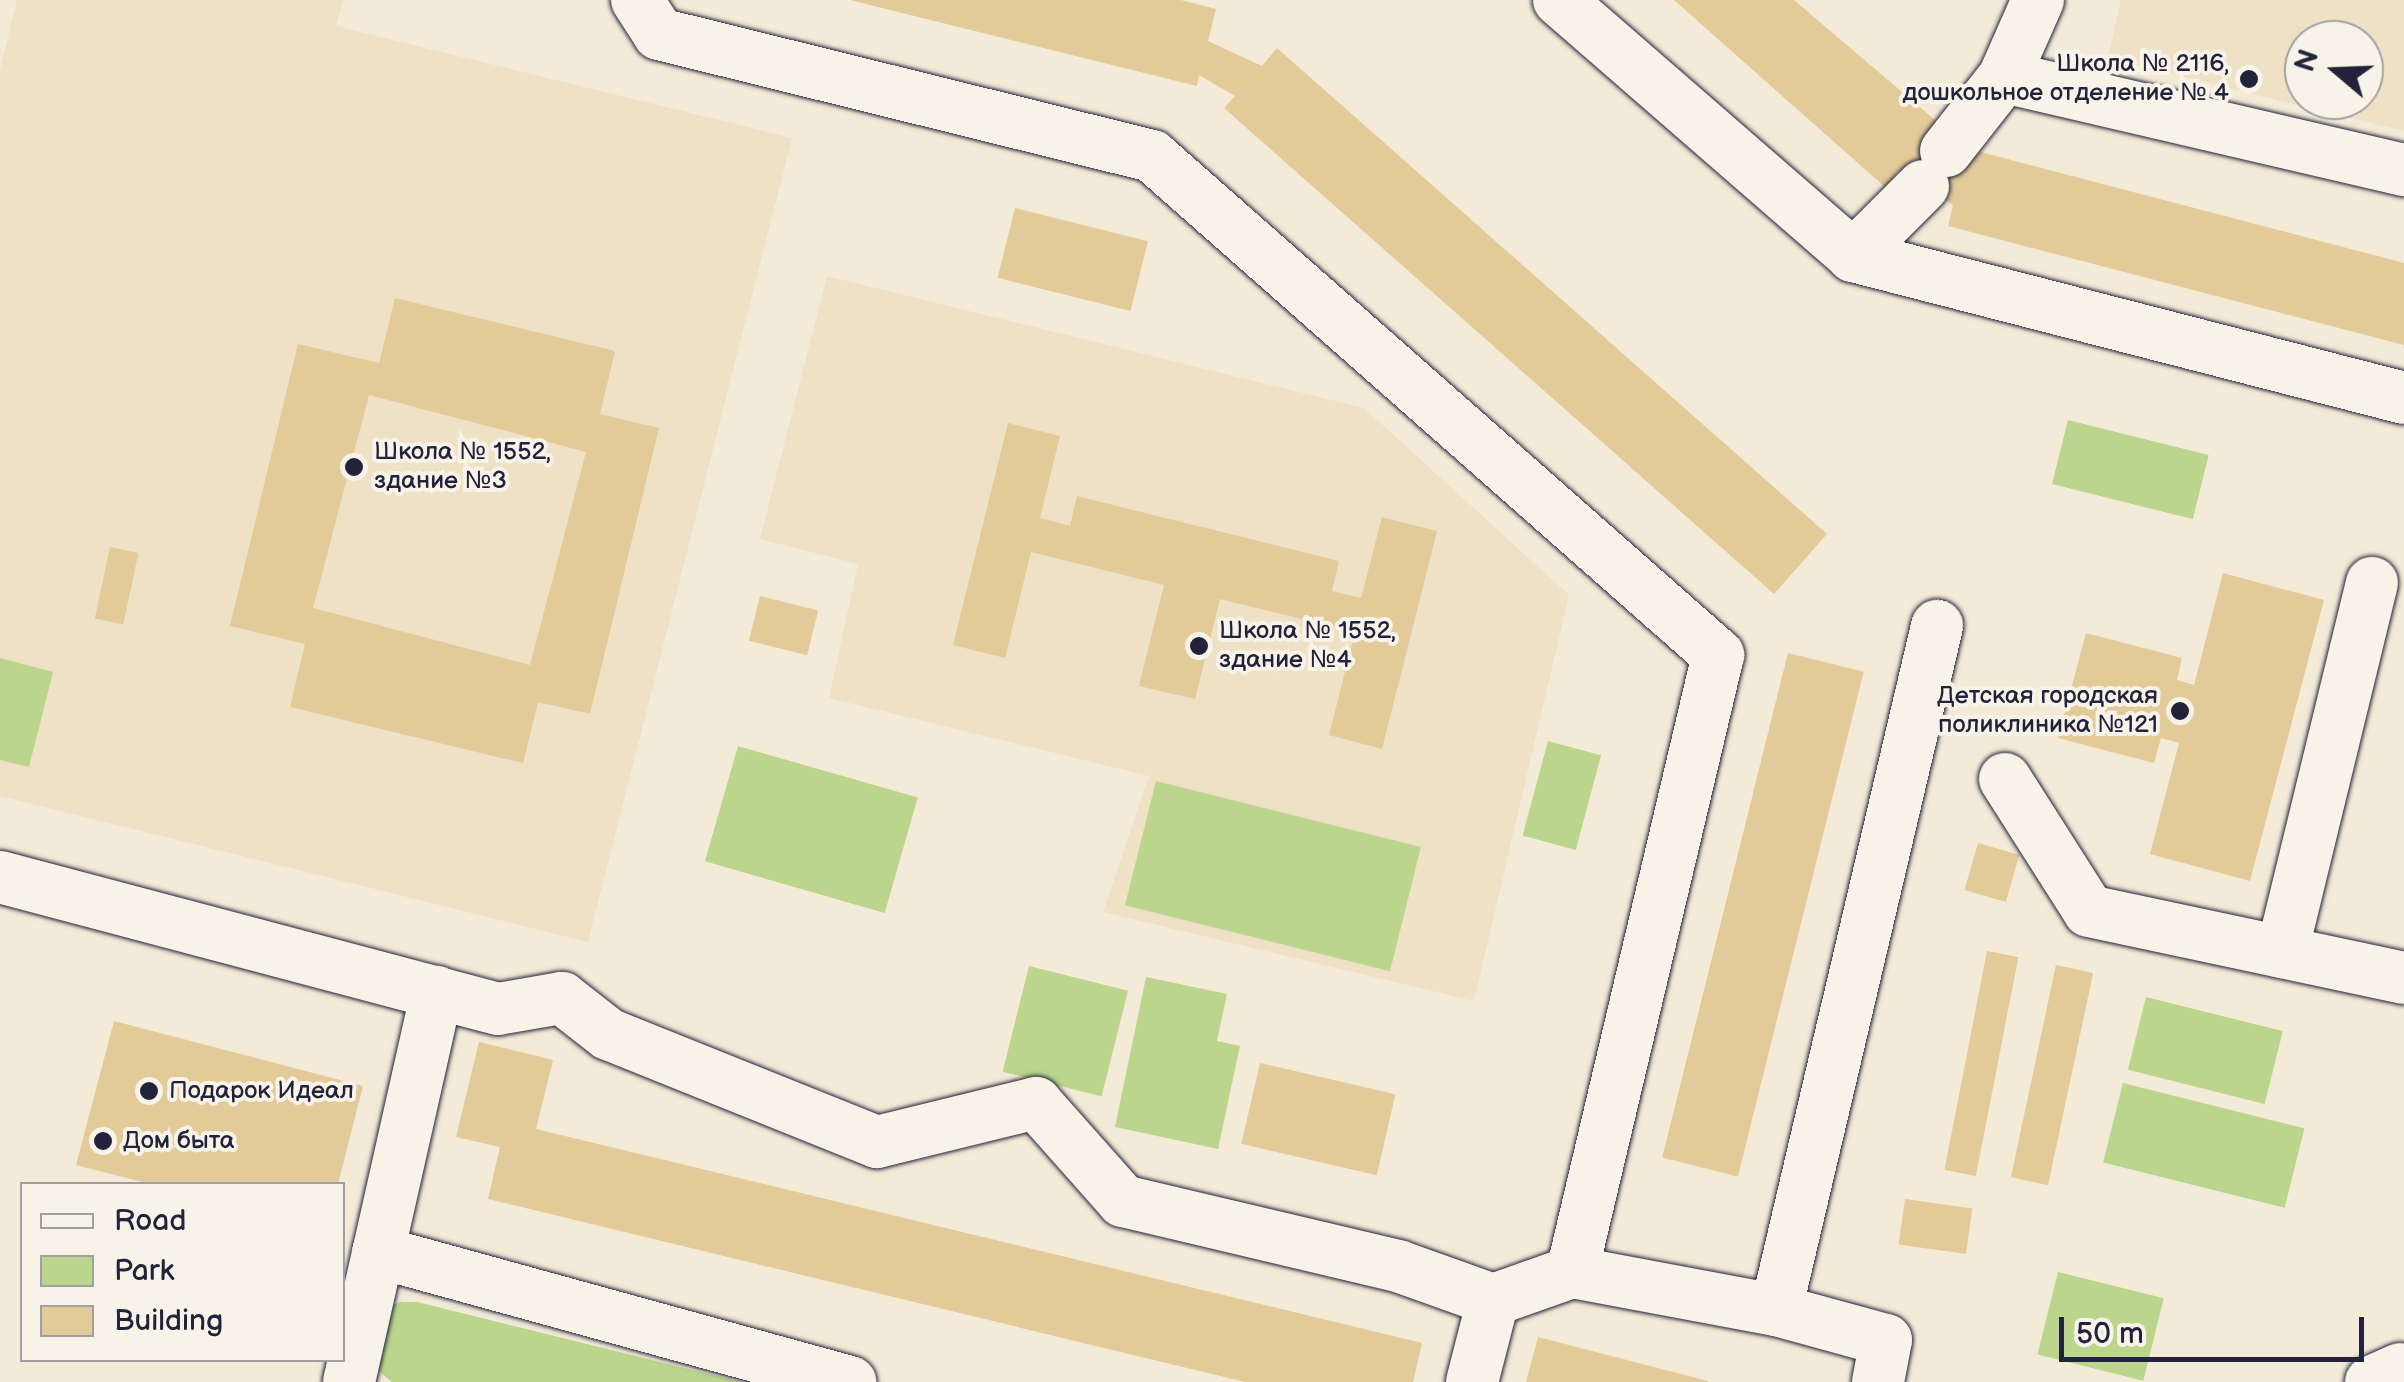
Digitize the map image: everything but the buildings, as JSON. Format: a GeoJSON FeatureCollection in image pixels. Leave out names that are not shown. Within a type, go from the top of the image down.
{"type":"FeatureCollection","features":[{"type":"Feature","properties":{"kind":"lane"},"geometry":{"type":"LineString","coordinates":[[636,0],[660,34],[1152,156],[1718,655],[1572,1272]]}},
{"type":"Feature","properties":{"kind":"lane"},"geometry":{"type":"LineString","coordinates":[[1559,0],[1853,256],[2404,398]]}},
{"type":"Feature","properties":{"kind":"lane"},"geometry":{"type":"LineString","coordinates":[[1853,256],[1934,168],[2004,77],[2038,0]]}},
{"type":"Feature","properties":{"kind":"lane"},"geometry":{"type":"LineString","coordinates":[[2004,77],[2404,170]]}},
{"type":"Feature","properties":{"kind":"lane"},"geometry":{"type":"LineString","coordinates":[[2282,952],[2372,583]]}},
{"type":"Feature","properties":{"kind":"lane"},"geometry":{"type":"LineString","coordinates":[[1776,1310],[1937,626]]}},
{"type":"Feature","properties":{"kind":"lane"},"geometry":{"type":"LineString","coordinates":[[2005,779],[2089,911],[2404,978]]}},
{"type":"Feature","properties":{"kind":"lane"},"geometry":{"type":"LineString","coordinates":[[3,892],[498,1009],[562,998],[608,1034],[876,1142],[1036,1104],[1123,1201],[1398,1266],[1493,1300],[1572,1272],[1776,1310],[1886,1340],[1887,1376]]}},
{"type":"Feature","properties":{"kind":"lane"},"geometry":{"type":"LineString","coordinates":[[349,1382],[437,992]]}},
{"type":"Feature","properties":{"kind":"lane"},"geometry":{"type":"LineString","coordinates":[[378,1252],[850,1382]]}},
{"type":"Feature","properties":{"kind":"lane"},"geometry":{"type":"LineString","coordinates":[[1472,1382],[1493,1300]]}},
{"type":"Feature","properties":{"kind":"shaded area","name":"Школа № 1552, здание №3"},"geometry":{"type":"Polygon","coordinates":[[[17,0],[343,0],[336,26],[792,138],[588,942],[0,796],[0,70],[17,0]]]}},
{"type":"Feature","properties":{"kind":"shaded area","name":"Школа № 2116, дошкольное отделение № 4"},"geometry":{"type":"Polygon","coordinates":[[[2121,0],[2404,0],[2404,131],[2359,120],[2384,120],[2384,20],[2284,20],[2284,101],[2108,58],[2121,0]]]}},
{"type":"Feature","properties":{"kind":"shaded area","name":"Школа № 1552, здание №4"},"geometry":{"type":"Polygon","coordinates":[[[827,276],[1364,408],[1569,595],[1474,1001],[1103,912],[1149,776],[829,698],[858,564],[760,539],[827,276]]]}},
{"type":"Feature","properties":{"kind":"green space"},"geometry":{"type":"Polygon","coordinates":[[[2068,420],[2209,455],[2193,519],[2052,484],[2068,420]]]}},
{"type":"Feature","properties":{"kind":"green space"},"geometry":{"type":"Polygon","coordinates":[[[0,658],[53,672],[29,767],[0,760],[0,658]]]}},
{"type":"Feature","properties":{"kind":"green space"},"geometry":{"type":"Polygon","coordinates":[[[1548,741],[1601,755],[1576,850],[1523,836],[1548,741]]]}},
{"type":"Feature","properties":{"kind":"green space"},"geometry":{"type":"Polygon","coordinates":[[[738,746],[918,798],[885,913],[705,861],[738,746]]]}},
{"type":"Feature","properties":{"kind":"green space"},"geometry":{"type":"Polygon","coordinates":[[[1156,781],[1421,847],[1390,971],[1125,905],[1156,781]]]}},
{"type":"Feature","properties":{"kind":"green space"},"geometry":{"type":"Polygon","coordinates":[[[1029,966],[1128,991],[1102,1096],[1003,1072],[1029,966]]]}},
{"type":"Feature","properties":{"kind":"green space"},"geometry":{"type":"Polygon","coordinates":[[[1146,977],[1227,994],[1217,1041],[1240,1046],[1218,1149],[1115,1127],[1146,977]]]}},
{"type":"Feature","properties":{"kind":"green space"},"geometry":{"type":"Polygon","coordinates":[[[2146,997],[2283,1031],[2265,1104],[2128,1070],[2146,997]]]}},
{"type":"Feature","properties":{"kind":"green space"},"geometry":{"type":"Polygon","coordinates":[[[2123,1083],[2304,1128],[2285,1208],[2103,1163],[2123,1083]]]}},
{"type":"Feature","properties":{"kind":"green space"},"geometry":{"type":"Polygon","coordinates":[[[2058,1272],[2164,1298],[2143,1381],[2037,1354],[2058,1272]]]}},
{"type":"Feature","properties":{"kind":"green space"},"geometry":{"type":"Polygon","coordinates":[[[417,1302],[741,1382],[392,1382],[371,1365],[385,1307],[417,1302]]]}},
{"type":"Feature","properties":{"kind":"place","name":"Школа № 2116, дошкольное отделение № 4"},"geometry":{"type":"Point","coordinates":[2249,79]}},
{"type":"Feature","properties":{"kind":"place","name":"Школа № 1552, здание №3"},"geometry":{"type":"Point","coordinates":[354,467]}},
{"type":"Feature","properties":{"kind":"place","name":"Школа № 1552, здание №4"},"geometry":{"type":"Point","coordinates":[1199,646]}},
{"type":"Feature","properties":{"kind":"place","name":"Детская городская поликлиника №121"},"geometry":{"type":"Point","coordinates":[2180,711]}},
{"type":"Feature","properties":{"kind":"place","name":"Подарок Идеал"},"geometry":{"type":"Point","coordinates":[149,1091]}},
{"type":"Feature","properties":{"kind":"place","name":"Дом быта"},"geometry":{"type":"Point","coordinates":[103,1141]}}]}
